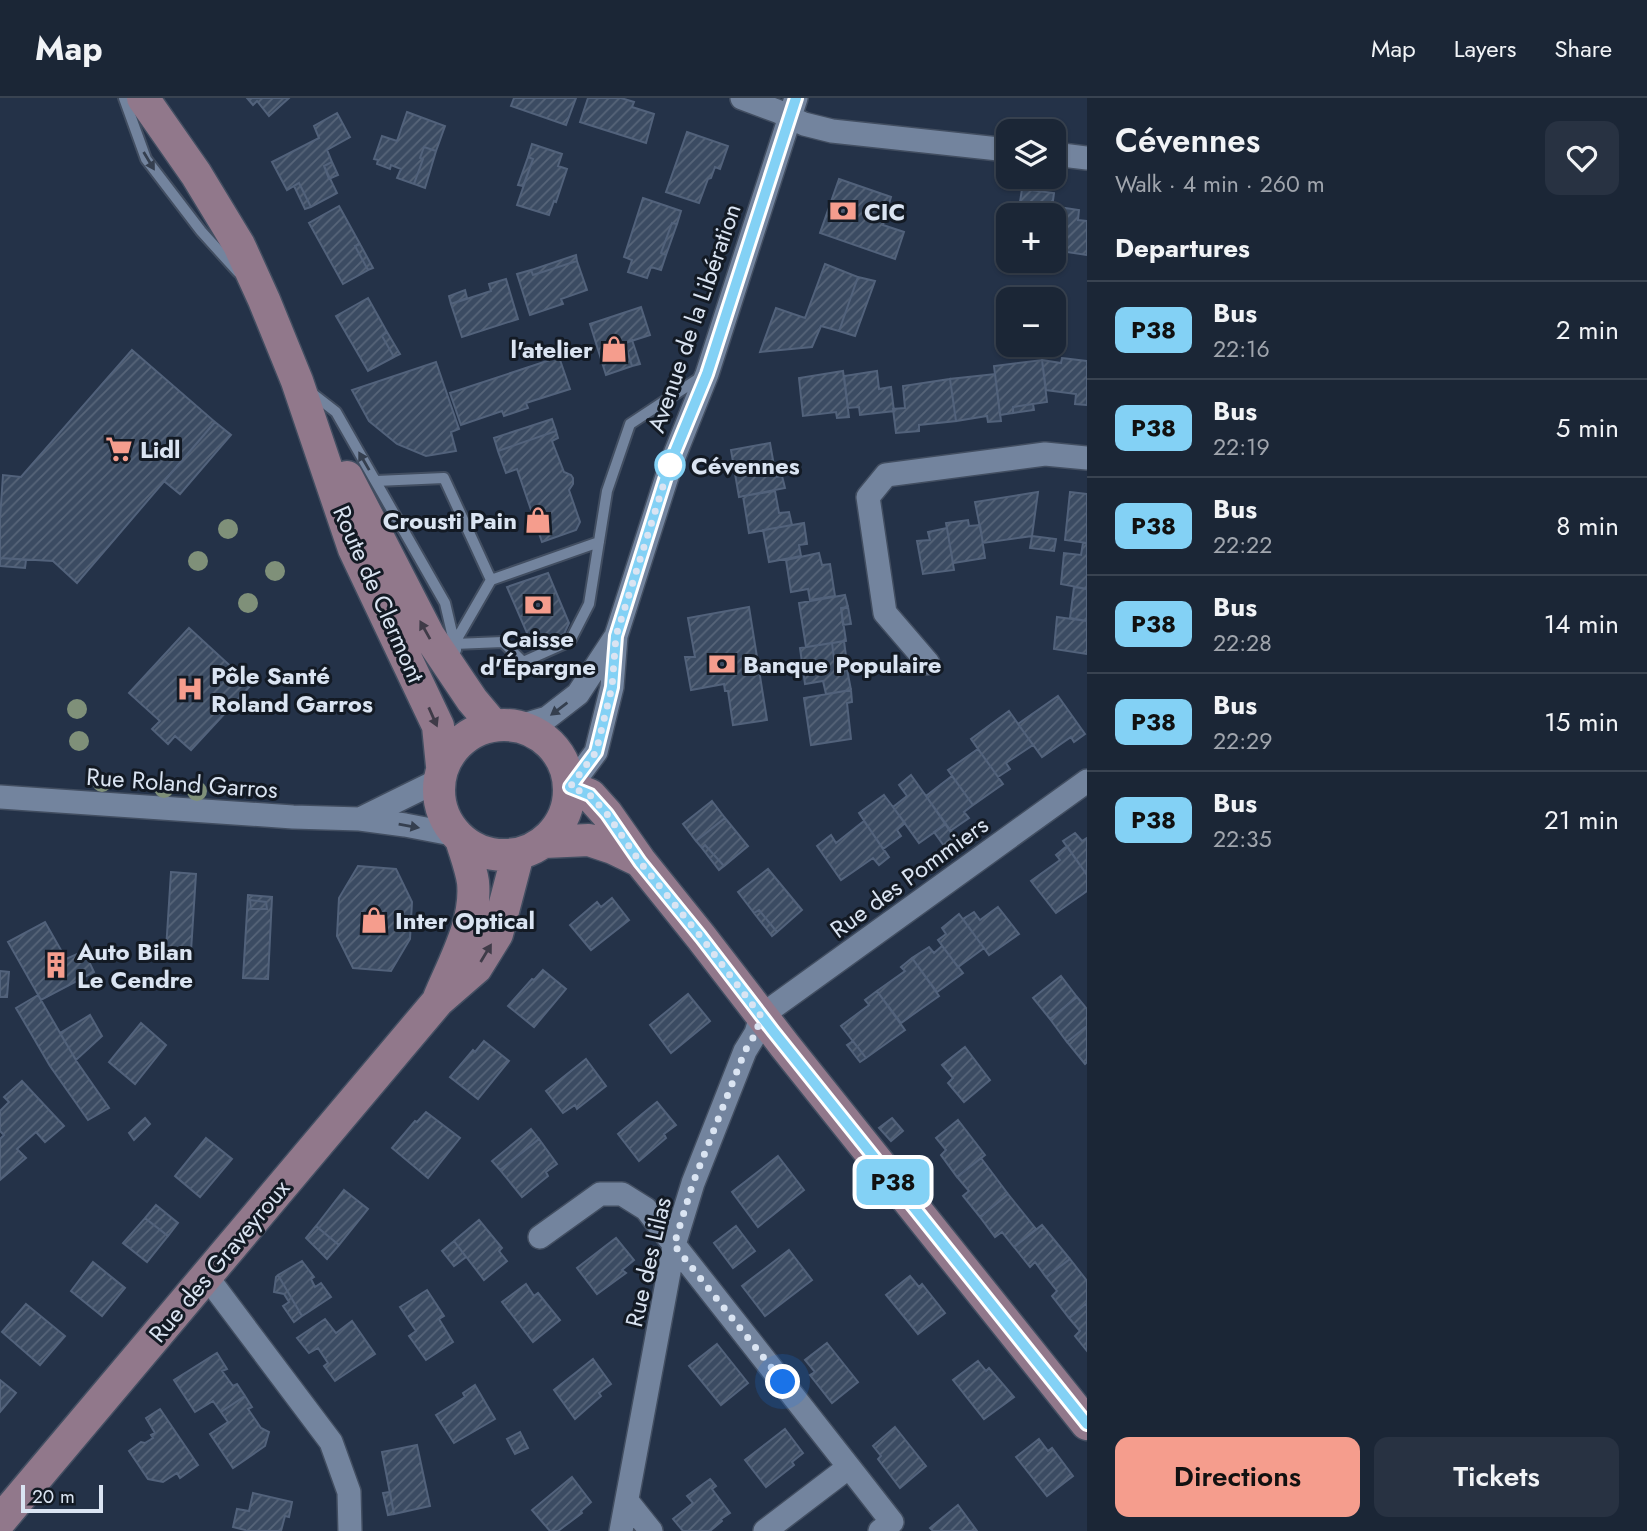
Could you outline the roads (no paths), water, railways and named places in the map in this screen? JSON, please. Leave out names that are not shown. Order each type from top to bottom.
[{"type":"main road","name":"Route de Clermont","points":[[132,98],[152,110],[196,174],[239,246],[264,300],[297,381],[354,549],[438,726],[441,773]]},
{"type":"main road","name":"Route de Clermont","points":[[297,381],[429,636],[472,700],[506,726]]},
{"type":"main road","points":[[531,848],[558,827],[563,817],[570,787],[565,766],[555,748],[539,734],[506,726],[472,733],[454,747],[441,773],[439,800],[445,819],[459,837],[478,850],[498,855],[589,840],[613,848],[640,862]]},
{"type":"main road","points":[[570,787],[590,795],[607,814],[640,862],[761,1016],[1087,1424]]},
{"type":"main road","name":"Rue des Graveyroux","points":[[438,1001],[467,928],[472,903],[472,881],[459,837]]},
{"type":"main road","name":"Rue des Graveyroux","points":[[0,1521],[438,1001],[476,968],[497,934],[531,848]]},
{"type":"street","points":[[742,98],[778,111],[793,108],[804,124],[832,131],[996,149]]},
{"type":"street","name":"Avenue de la Libération","points":[[570,787],[596,752],[612,687],[616,636],[670,464],[707,374],[793,108]]},
{"type":"street","points":[[1066,155],[1087,158]]},
{"type":"street","points":[[928,663],[885,613],[868,498],[886,475],[1045,454],[1087,458]]},
{"type":"street","name":"Avenue de la Libération","points":[[506,726],[547,718],[578,694],[616,636]]},
{"type":"street","name":"Rue Roland Garros","points":[[360,819],[441,773]]},
{"type":"street","name":"Rue des Pommiers","points":[[761,1016],[1087,780]]},
{"type":"street","name":"Rue Roland Garros","points":[[0,796],[293,817],[360,819],[405,825],[459,837]]},
{"type":"street","name":"Rue des Lilas","points":[[621,1531],[674,1245],[693,1183],[761,1016]]},
{"type":"street","points":[[540,1237],[600,1194],[622,1194],[646,1209],[892,1522],[880,1531]]},
{"type":"street","points":[[207,1277],[331,1442],[349,1492],[350,1531]]},
{"type":"street","points":[[765,1531],[849,1467]]},
{"type":"street","points":[[627,1501],[651,1531]]},
{"type":"lane","points":[[124,98],[146,159],[201,231],[264,300]]},
{"type":"lane","points":[[458,655],[503,642],[523,662],[570,641],[589,604],[607,491],[631,424],[707,374]]},
{"type":"lane","points":[[297,381],[336,412],[445,603],[472,700]]},
{"type":"lane","points":[[376,481],[444,478],[491,580]]},
{"type":"lane","points":[[458,655],[491,580],[599,542]]},
{"type":"place","name":"CIC","points":[[843,211]]},
{"type":"place","name":"l'atelier","points":[[614,349]]},
{"type":"place","name":"Lidl","points":[[119,449]]},
{"type":"place","name":"Cévennes","points":[[670,465]]},
{"type":"place","name":"Crousti Pain","points":[[538,520]]},
{"type":"place","name":"Caisse d'Épargne","points":[[538,605]]},
{"type":"place","name":"Banque Populaire","points":[[722,664]]},
{"type":"place","name":"Pôle Santé Roland Garros","points":[[190,689]]},
{"type":"place","name":"Inter Optical","points":[[374,920]]},
{"type":"place","name":"Auto Bilan Le Cendre","points":[[56,965]]}]
